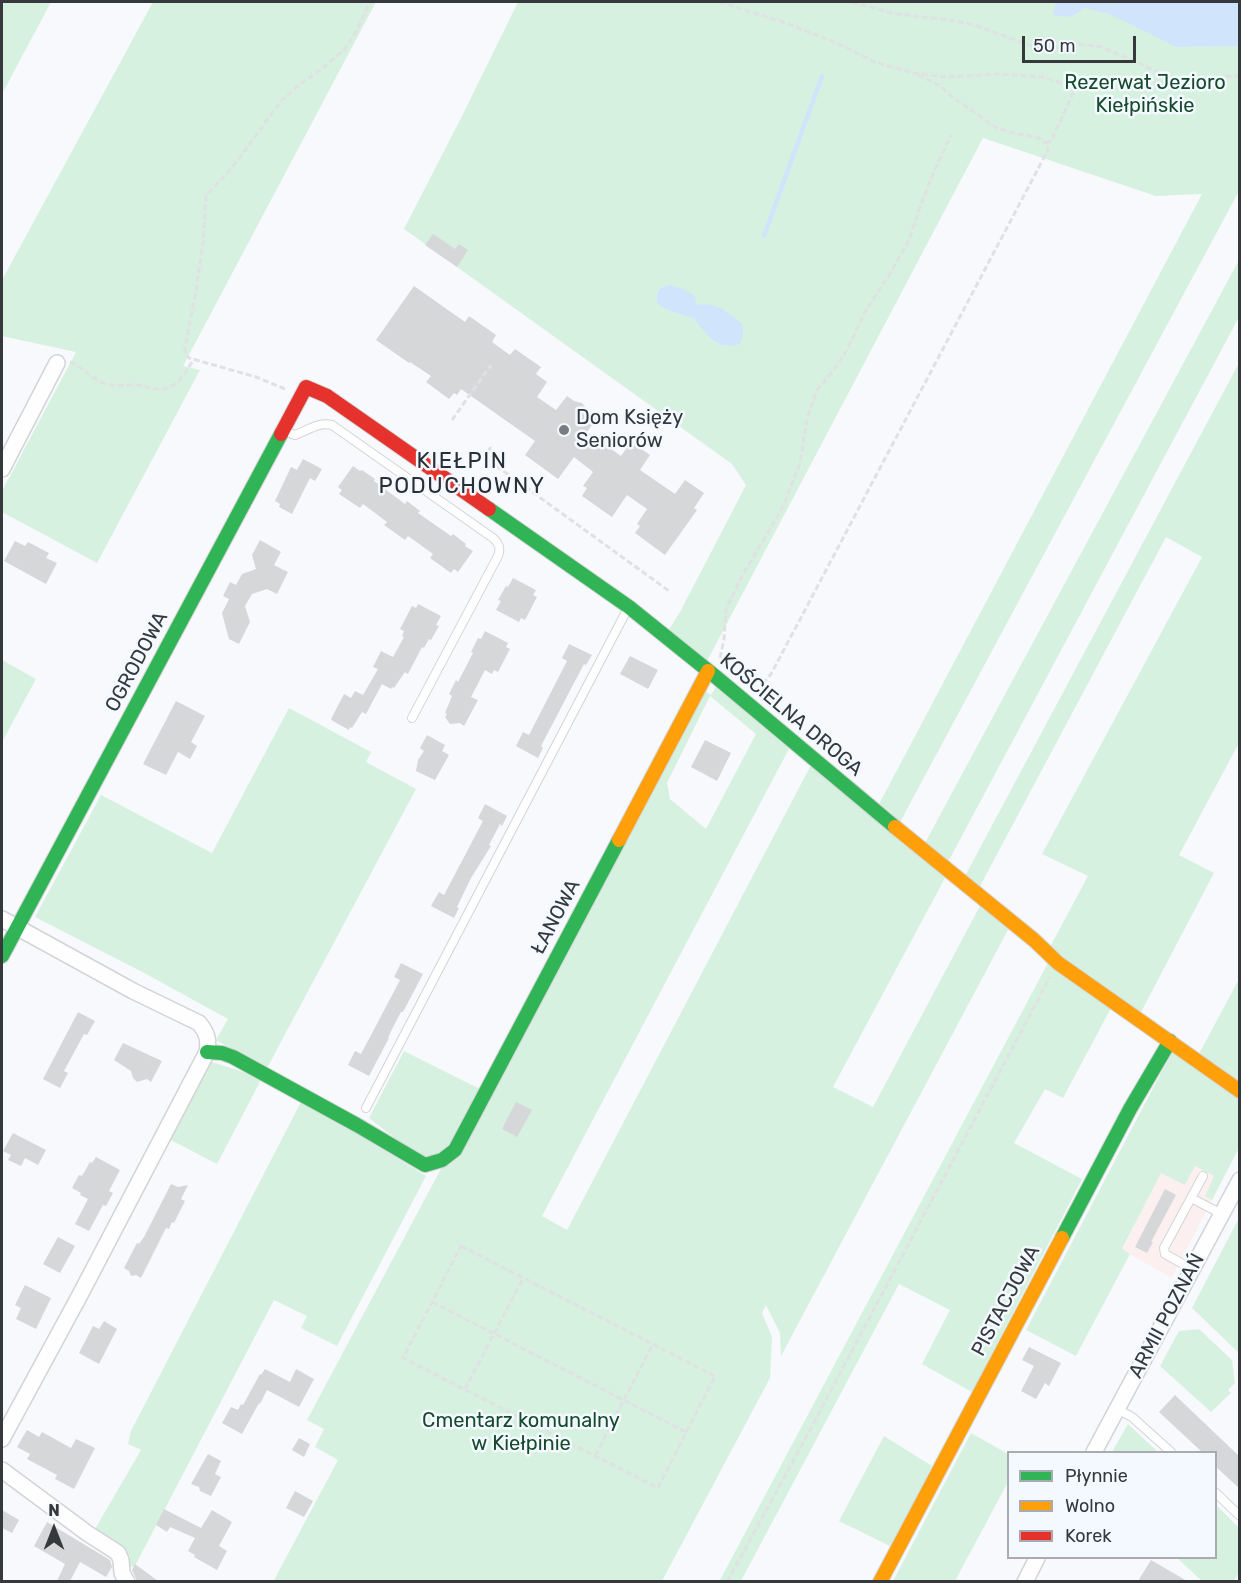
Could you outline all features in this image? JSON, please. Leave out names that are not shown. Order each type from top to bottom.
[{"type":"street","points":[[2,469],[57,363]]},
{"type":"street","name":"KOŚCIELNA DROGA","points":[[303,392],[327,396],[629,607],[1034,940],[1058,963],[1239,1091]]},
{"type":"street","name":"OGRODOWA","points":[[2,956],[303,392]]},
{"type":"street","name":"ŁANOWA","points":[[207,1052],[222,1053],[232,1057],[425,1165],[438,1163],[449,1156],[455,1149],[712,674]]},
{"type":"street","points":[[2,919],[133,991],[199,1023],[206,1032],[208,1041],[207,1052],[2,1439]]},
{"type":"street","name":"PISTACJOWA","points":[[880,1581],[1124,1120],[1170,1041]]},
{"type":"street","name":"ARMII POZNAŃ","points":[[1095,1451],[1239,1180]]},
{"type":"street","points":[[2,1470],[118,1553],[122,1573],[127,1581]]},
{"type":"street","points":[[1025,1581],[1036,1559]]},
{"type":"lane","points":[[283,431],[295,435],[317,425],[332,425],[493,538],[498,544],[498,556],[412,718]]},
{"type":"lane","points":[[366,1107],[629,607]]},
{"type":"lane","points":[[1192,1269],[1165,1254],[1164,1248],[1203,1176]]},
{"type":"lane","points":[[1191,1198],[1222,1214]]},
{"type":"lane","points":[[1117,1409],[1132,1417],[1170,1451]]},
{"type":"lane","points":[[1217,1496],[1239,1515]]},
{"type":"path","points":[[303,392],[186,356],[184,351],[203,243],[206,196],[235,164],[281,101],[344,50],[356,32],[370,2]]},
{"type":"path","points":[[719,2],[783,22],[837,43],[875,62],[913,73],[939,85],[995,127],[1039,138],[1046,143],[1048,150],[776,665],[751,706]]},
{"type":"path","points":[[852,2],[896,14],[975,25],[1042,50],[1078,44],[1102,47],[1175,79]]},
{"type":"path","points":[[913,73],[947,77],[1000,74],[1043,77],[1076,87],[1132,87],[1175,79],[1239,76]]},
{"type":"path","points":[[1046,143],[1051,141],[1076,87]]},
{"type":"path","points":[[712,674],[724,639],[726,609],[742,576],[783,507],[800,463],[807,419],[817,390],[847,350],[866,310],[909,240],[935,169],[951,135]]},
{"type":"path","points":[[57,363],[74,364],[90,376],[112,386],[134,385],[165,389],[176,384],[183,377],[194,359]]},
{"type":"path","points":[[452,420],[492,365]]},
{"type":"path","points":[[490,447],[484,457],[669,591]]},
{"type":"path","points":[[727,1581],[809,1432],[1058,963]]},
{"type":"path","points":[[461,1246],[715,1376],[658,1488],[404,1358],[432,1302],[461,1246]]},
{"type":"path","points":[[465,1389],[523,1278]]},
{"type":"path","points":[[432,1302],[686,1432]]},
{"type":"path","points":[[595,1456],[653,1344]]},
{"type":"shaded area","points":[[1195,1166],[1215,1176],[1205,1195],[1212,1200],[1172,1278],[1122,1250],[1161,1173],[1170,1177]]},
{"type":"green space","points":[[2,2],[51,2],[2,94]]},
{"type":"green space","points":[[153,2],[376,2],[183,366],[200,370],[97,563],[2,512],[2,491],[76,352],[2,336],[2,280]]},
{"type":"green space","name":"Rezerwat Jezioro Kiełpińskie","points":[[518,2],[1239,2],[1239,191],[899,824],[878,806],[1202,194],[1156,196],[983,138],[706,663],[668,631],[746,485],[732,464],[404,229]]},
{"type":"green space","points":[[1239,260],[1239,317],[948,862],[925,843]]},
{"type":"green space","points":[[1239,363],[1239,743],[1179,855],[1214,873],[1140,1014],[1050,947],[1088,876],[1042,854],[1202,557],[1166,537],[979,888],[965,876]]},
{"type":"green space","points":[[2,660],[36,679],[2,742]]},
{"type":"green space","name":"Cmentarz komunalny w Kiełpinie","points":[[717,685],[790,747],[542,1216],[567,1230],[811,765],[946,876],[833,1087],[873,1107],[981,904],[1009,928],[781,1356],[780,1333],[766,1305],[762,1313],[772,1337],[770,1378],[662,1581],[273,1582],[338,1460],[315,1447],[324,1429],[307,1420],[443,1165],[705,691],[711,695]],"holes":[[[710,696],[756,734],[706,829],[670,799],[667,783]]]},
{"type":"green space","points":[[289,708],[371,752],[366,762],[416,789],[267,1068],[216,1040],[228,1019],[35,917],[101,795],[212,853]]},
{"type":"green space","points":[[1048,963],[1111,1008],[1063,1098],[1045,1089],[1014,1143],[1082,1179],[972,1392],[922,1364],[950,1310],[899,1284],[741,1581],[719,1582]]},
{"type":"green space","points":[[1239,979],[1239,1082],[1199,1054]]},
{"type":"green space","points":[[404,1051],[480,1089],[446,1153],[430,1160],[399,1141],[369,1118]]},
{"type":"green space","points":[[1172,1052],[1239,1098],[1239,1148],[1212,1200],[1205,1196],[1214,1176],[1195,1166],[1185,1185],[1161,1173],[1122,1249],[1130,1254],[1076,1356],[1026,1330]]},
{"type":"green space","points":[[209,1061],[262,1078],[217,1164],[165,1137]]},
{"type":"green space","points":[[302,1100],[426,1176],[337,1346],[301,1328],[307,1316],[274,1300],[136,1564],[134,1567],[129,1566],[130,1556],[95,1529],[141,1450],[128,1444],[131,1431]]},
{"type":"green space","points":[[1239,1218],[1239,1353],[1192,1308]]},
{"type":"green space","points":[[1199,1329],[1232,1360],[1235,1383],[1228,1390],[1231,1393],[1211,1412],[1160,1366],[1179,1331]]},
{"type":"green space","points":[[1128,1424],[1157,1451],[1113,1451]]},
{"type":"green space","points":[[971,1433],[1007,1453],[1007,1484],[955,1581],[893,1581]]},
{"type":"green space","points":[[884,1436],[932,1466],[892,1547],[839,1521]]},
{"type":"green space","points":[[1217,1506],[1239,1528],[1239,1572],[1234,1581],[1202,1581],[1178,1559],[1217,1559]]},
{"type":"water","points":[[1056,2],[1239,2],[1239,46],[1176,47],[1109,14],[1085,8],[1071,17],[1053,15]]},
{"type":"water","points":[[671,285],[695,296],[696,303],[717,307],[739,321],[743,325],[743,337],[740,344],[721,345],[711,339],[693,318],[667,310],[657,303],[659,290]]},
{"type":"building","points":[[433,234],[455,249],[459,244],[468,250],[457,267],[425,245]]},
{"type":"building","points":[[414,286],[465,322],[469,316],[496,335],[492,342],[510,355],[515,349],[541,367],[536,374],[547,382],[537,397],[556,410],[567,396],[582,403],[597,418],[587,432],[621,456],[631,442],[650,455],[640,470],[675,494],[685,480],[704,493],[694,508],[697,510],[665,555],[635,533],[640,526],[637,524],[647,509],[627,495],[612,517],[582,496],[587,488],[583,486],[593,472],[574,457],[558,479],[525,455],[535,441],[461,389],[457,395],[454,393],[449,399],[426,382],[431,376],[376,340]]},
{"type":"building","points":[[303,459],[322,469],[315,481],[310,478],[292,514],[279,507],[280,504],[275,501],[291,467],[297,470]]},
{"type":"building","points":[[353,466],[375,479],[374,481],[405,504],[407,501],[420,511],[418,513],[451,536],[453,534],[473,551],[458,572],[454,569],[451,573],[430,558],[433,554],[408,536],[405,540],[384,525],[387,522],[363,504],[360,508],[339,494],[342,490],[338,487]]},
{"type":"building","points":[[260,540],[281,552],[274,565],[288,572],[277,594],[267,589],[252,594],[245,606],[250,622],[239,644],[229,639],[222,613],[229,599],[223,596],[230,582],[236,585],[242,574],[256,569],[252,555]]},
{"type":"building","points":[[15,541],[25,546],[28,542],[49,553],[46,558],[57,563],[46,584],[4,561]]},
{"type":"building","points":[[513,578],[536,590],[533,595],[537,597],[525,620],[521,618],[519,622],[496,610],[501,601],[498,600]]},
{"type":"building","points":[[418,604],[441,616],[436,625],[439,626],[431,640],[429,639],[424,648],[422,647],[408,674],[405,672],[394,688],[391,689],[382,684],[366,714],[362,712],[349,730],[333,721],[331,719],[344,694],[351,698],[355,691],[363,695],[378,669],[373,667],[381,651],[393,657],[404,637],[402,636],[404,631],[400,629],[412,606],[416,608]]},
{"type":"building","points":[[485,631],[508,643],[506,647],[510,649],[498,672],[494,670],[492,674],[485,670],[471,697],[478,700],[464,726],[460,723],[450,724],[445,717],[452,696],[449,694],[456,680],[458,682],[478,638],[481,639]]},
{"type":"building","points":[[569,644],[592,655],[586,665],[584,664],[541,746],[543,748],[538,758],[516,746],[523,732],[529,735],[567,661],[562,658]]},
{"type":"building","points":[[630,656],[658,670],[648,689],[620,674]]},
{"type":"building","points":[[176,701],[205,716],[191,742],[197,746],[190,759],[178,752],[166,775],[143,764]]},
{"type":"building","points":[[427,735],[445,745],[442,751],[449,755],[435,780],[416,771],[418,760],[424,751],[420,748]]},
{"type":"building","points":[[705,740],[731,753],[717,781],[691,767]]},
{"type":"building","points":[[485,804],[507,816],[502,826],[500,824],[489,845],[491,846],[471,878],[454,918],[431,906],[439,892],[444,895],[483,821],[478,818]]},
{"type":"building","points":[[401,963],[423,974],[369,1076],[348,1065],[355,1051],[361,1054],[400,980],[394,977]]},
{"type":"building","points":[[78,1012],[95,1021],[87,1035],[84,1034],[64,1071],[68,1073],[60,1088],[43,1079]]},
{"type":"building","points":[[123,1043],[162,1061],[151,1082],[147,1079],[137,1082],[131,1071],[114,1060]]},
{"type":"building","points":[[516,1102],[532,1110],[517,1137],[502,1129]]},
{"type":"building","points":[[13,1133],[46,1150],[38,1165],[25,1158],[21,1166],[8,1160],[11,1155],[3,1151]]},
{"type":"building","points":[[96,1157],[120,1170],[109,1191],[113,1193],[106,1206],[103,1205],[89,1231],[75,1224],[88,1199],[72,1188],[79,1175],[82,1176],[90,1162],[92,1163]]},
{"type":"building","points":[[171,1184],[178,1187],[188,1185],[181,1199],[185,1201],[174,1223],[172,1222],[169,1229],[166,1228],[141,1278],[136,1275],[131,1276],[124,1268],[137,1243],[139,1244],[144,1237]]},
{"type":"building","points":[[1165,1189],[1176,1195],[1147,1253],[1135,1247]]},
{"type":"building","points":[[58,1237],[75,1246],[60,1273],[43,1264]]},
{"type":"building","points":[[25,1285],[51,1298],[36,1329],[16,1319],[21,1308],[15,1305]]},
{"type":"building","points":[[104,1321],[117,1329],[99,1364],[79,1353],[93,1326],[99,1329]]},
{"type":"building","points":[[1029,1347],[1061,1363],[1049,1386],[1045,1383],[1036,1399],[1021,1391],[1034,1366],[1022,1360]]},
{"type":"building","points":[[265,1369],[290,1382],[296,1369],[314,1379],[299,1407],[267,1390],[242,1434],[222,1423],[231,1407],[238,1410],[241,1404],[243,1405]]},
{"type":"building","points":[[1175,1395],[1239,1456],[1239,1488],[1217,1468],[1217,1451],[1201,1451],[1159,1412]]},
{"type":"building","points":[[27,1430],[39,1437],[42,1432],[71,1448],[76,1439],[95,1448],[74,1489],[55,1479],[57,1475],[27,1459],[30,1454],[17,1447]]},
{"type":"building","points":[[299,1438],[310,1444],[304,1457],[292,1450]]},
{"type":"building","points":[[208,1454],[221,1461],[215,1474],[221,1477],[211,1496],[191,1484]]},
{"type":"building","points":[[295,1491],[313,1501],[304,1517],[286,1508]]},
{"type":"building","points":[[164,1509],[201,1528],[212,1510],[232,1522],[219,1546],[227,1551],[217,1570],[188,1551],[195,1538],[170,1527],[167,1532],[156,1525]]},
{"type":"building","points":[[2,1510],[19,1520],[12,1533],[2,1528]]},
{"type":"building","points":[[47,1522],[110,1560],[112,1567],[106,1577],[80,1562],[70,1581],[57,1581],[65,1564],[34,1546]]},
{"type":"building","points":[[1151,1560],[1187,1581],[1138,1581]]},
{"type":"building","points":[[135,1564],[158,1581],[137,1581],[132,1570]]},
{"type":"waterway","points":[[764,236],[822,76]]},
{"type":"traffic: fast","points":[[2,956],[281,434]]},
{"type":"traffic: fast","points":[[489,509],[629,607],[895,827]]},
{"type":"traffic: fast","points":[[207,1052],[222,1053],[233,1057],[425,1165],[442,1160],[455,1150],[619,840]]},
{"type":"traffic: fast","points":[[1062,1238],[1130,1109],[1170,1041]]},
{"type":"traffic: slow","points":[[619,840],[708,671]]},
{"type":"traffic: slow","points":[[895,827],[1034,940],[1058,963],[1240,1091]]},
{"type":"traffic: slow","points":[[880,1582],[1062,1238]]},
{"type":"traffic: jam","points":[[281,434],[306,387],[327,396],[489,509]]},
{"type":"place","name":"Dom Księży Seniorów","points":[[564,430]]},
{"type":"district","name":"KIEŁPIN PODUCHOWNY","points":[[462,474]]}]
